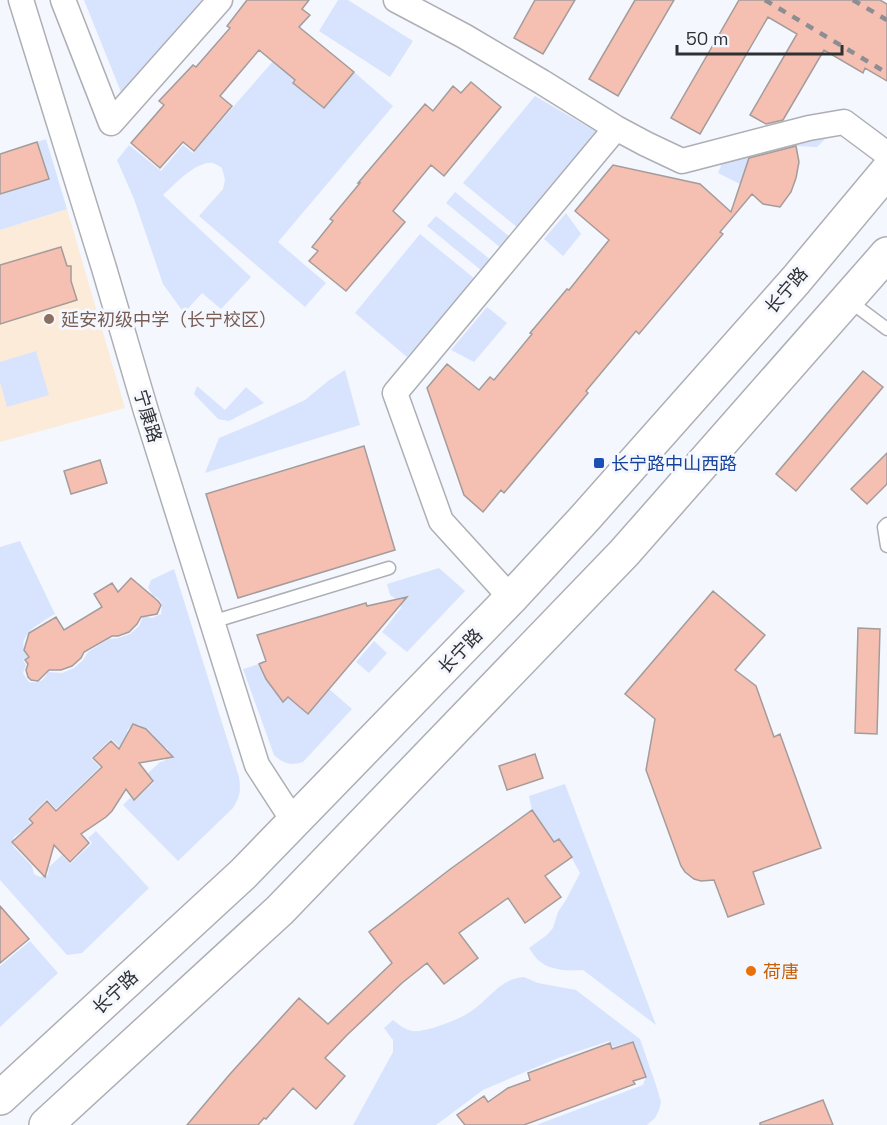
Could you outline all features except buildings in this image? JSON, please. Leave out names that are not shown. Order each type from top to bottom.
[{"type":"main road","name":"长宁路","points":[[0,1098],[243,874],[511,598],[796,280],[887,171]]},
{"type":"main road","points":[[46,1125],[280,910],[624,554],[887,254]]},
{"type":"street","name":"宁康路","points":[[21,0],[256,765],[294,822]]},
{"type":"street","points":[[63,0],[111,123],[220,0]]},
{"type":"street","points":[[396,0],[474,42],[616,128],[682,161],[809,128],[844,122],[887,154]]},
{"type":"street","points":[[511,598],[441,521],[395,393],[616,128]]},
{"type":"lane","points":[[848,300],[887,329]]},
{"type":"lane","points":[[887,524],[884,527],[887,546]]},
{"type":"lane","points":[[212,622],[389,568]]},
{"type":"shaded area","points":[[84,0],[202,0],[121,92]]},
{"type":"shaded area","points":[[338,0],[348,0],[413,41],[390,77],[319,31]]},
{"type":"shaded area","points":[[301,29],[323,47],[293,83],[323,108],[354,72],[393,106],[278,242],[326,283],[305,307],[199,216],[223,189],[225,180],[222,168],[213,163],[207,163],[186,174],[163,195],[251,277],[221,309],[202,293],[184,313],[163,284],[134,199],[117,160],[129,145],[161,171],[183,145],[193,153]]},
{"type":"shaded area","points":[[535,96],[597,132],[518,228],[463,183]]},
{"type":"shaded area","points":[[828,136],[817,147],[796,146],[750,155],[740,184],[718,173],[725,156]]},
{"type":"shaded area","points":[[46,139],[67,209],[0,230],[0,194],[48,179],[37,142]]},
{"type":"shaded area","points":[[455,192],[510,237],[501,248],[446,203]]},
{"type":"shaded area","name":"延安初级中学（长宁校区）","points":[[67,209],[125,408],[0,442],[0,230]]},
{"type":"shaded area","points":[[566,213],[581,234],[563,256],[544,239]]},
{"type":"shaded area","points":[[436,216],[491,260],[482,271],[427,226]]},
{"type":"shaded area","points":[[420,234],[475,279],[407,357],[355,313]]},
{"type":"shaded area","points":[[487,307],[507,323],[474,362],[451,350]]},
{"type":"shaded area","points":[[36,351],[49,395],[7,407],[0,382],[0,362]]},
{"type":"shaded area","points":[[345,370],[360,425],[205,473],[219,438],[305,400]]},
{"type":"shaded area","points":[[197,386],[225,410],[246,387],[264,403],[229,421],[218,419],[194,394]]},
{"type":"shaded area","points":[[20,541],[55,614],[36,626],[26,637],[24,649],[28,657],[23,660],[26,665],[23,673],[29,682],[40,681],[48,672],[62,673],[74,668],[88,652],[109,639],[130,634],[139,626],[143,616],[152,618],[161,614],[162,604],[148,588],[151,580],[174,569],[240,782],[239,797],[233,808],[178,861],[123,805],[130,798],[134,801],[154,782],[147,774],[169,756],[168,749],[153,739],[154,736],[147,728],[145,730],[140,725],[133,724],[127,730],[129,739],[121,748],[111,739],[91,758],[100,767],[56,809],[47,799],[27,819],[35,828],[28,835],[21,832],[14,837],[13,846],[32,866],[34,874],[40,877],[48,875],[49,867],[62,855],[70,864],[92,843],[88,838],[96,831],[149,888],[82,953],[67,955],[0,880],[0,547]]},
{"type":"shaded area","points":[[439,568],[465,591],[407,652],[382,632],[401,608],[399,601],[390,595],[387,584]]},
{"type":"shaded area","points":[[374,641],[387,653],[369,673],[356,662]]},
{"type":"shaded area","points":[[259,664],[266,679],[283,701],[288,697],[307,714],[329,689],[352,709],[303,762],[288,763],[274,755],[243,669]]},
{"type":"shaded area","points":[[565,784],[656,1025],[583,970],[565,970],[543,964],[529,948],[553,928],[558,912],[580,873],[559,839],[555,842],[532,810],[529,796]]},
{"type":"shaded area","points":[[30,941],[58,973],[0,1027],[0,966]]},
{"type":"shaded area","points":[[524,977],[538,983],[576,990],[640,1039],[661,1102],[655,1118],[647,1125],[536,1125],[643,1085],[646,1076],[633,1041],[613,1047],[609,1041],[558,1058],[483,1090],[436,1125],[353,1125],[393,1052],[393,1040],[384,1028],[393,1020],[413,1031],[436,1027],[470,1012],[508,981]]},
{"type":"railway","points":[[765,0],[887,73]]},
{"type":"railway","points":[[853,0],[887,20]]},
{"type":"place","name":"延安初级中学（长宁校区）","points":[[49,319]]},
{"type":"place","name":"长宁路中山西路","points":[[599,463]]},
{"type":"place","name":"荷唐","points":[[751,971]]}]
